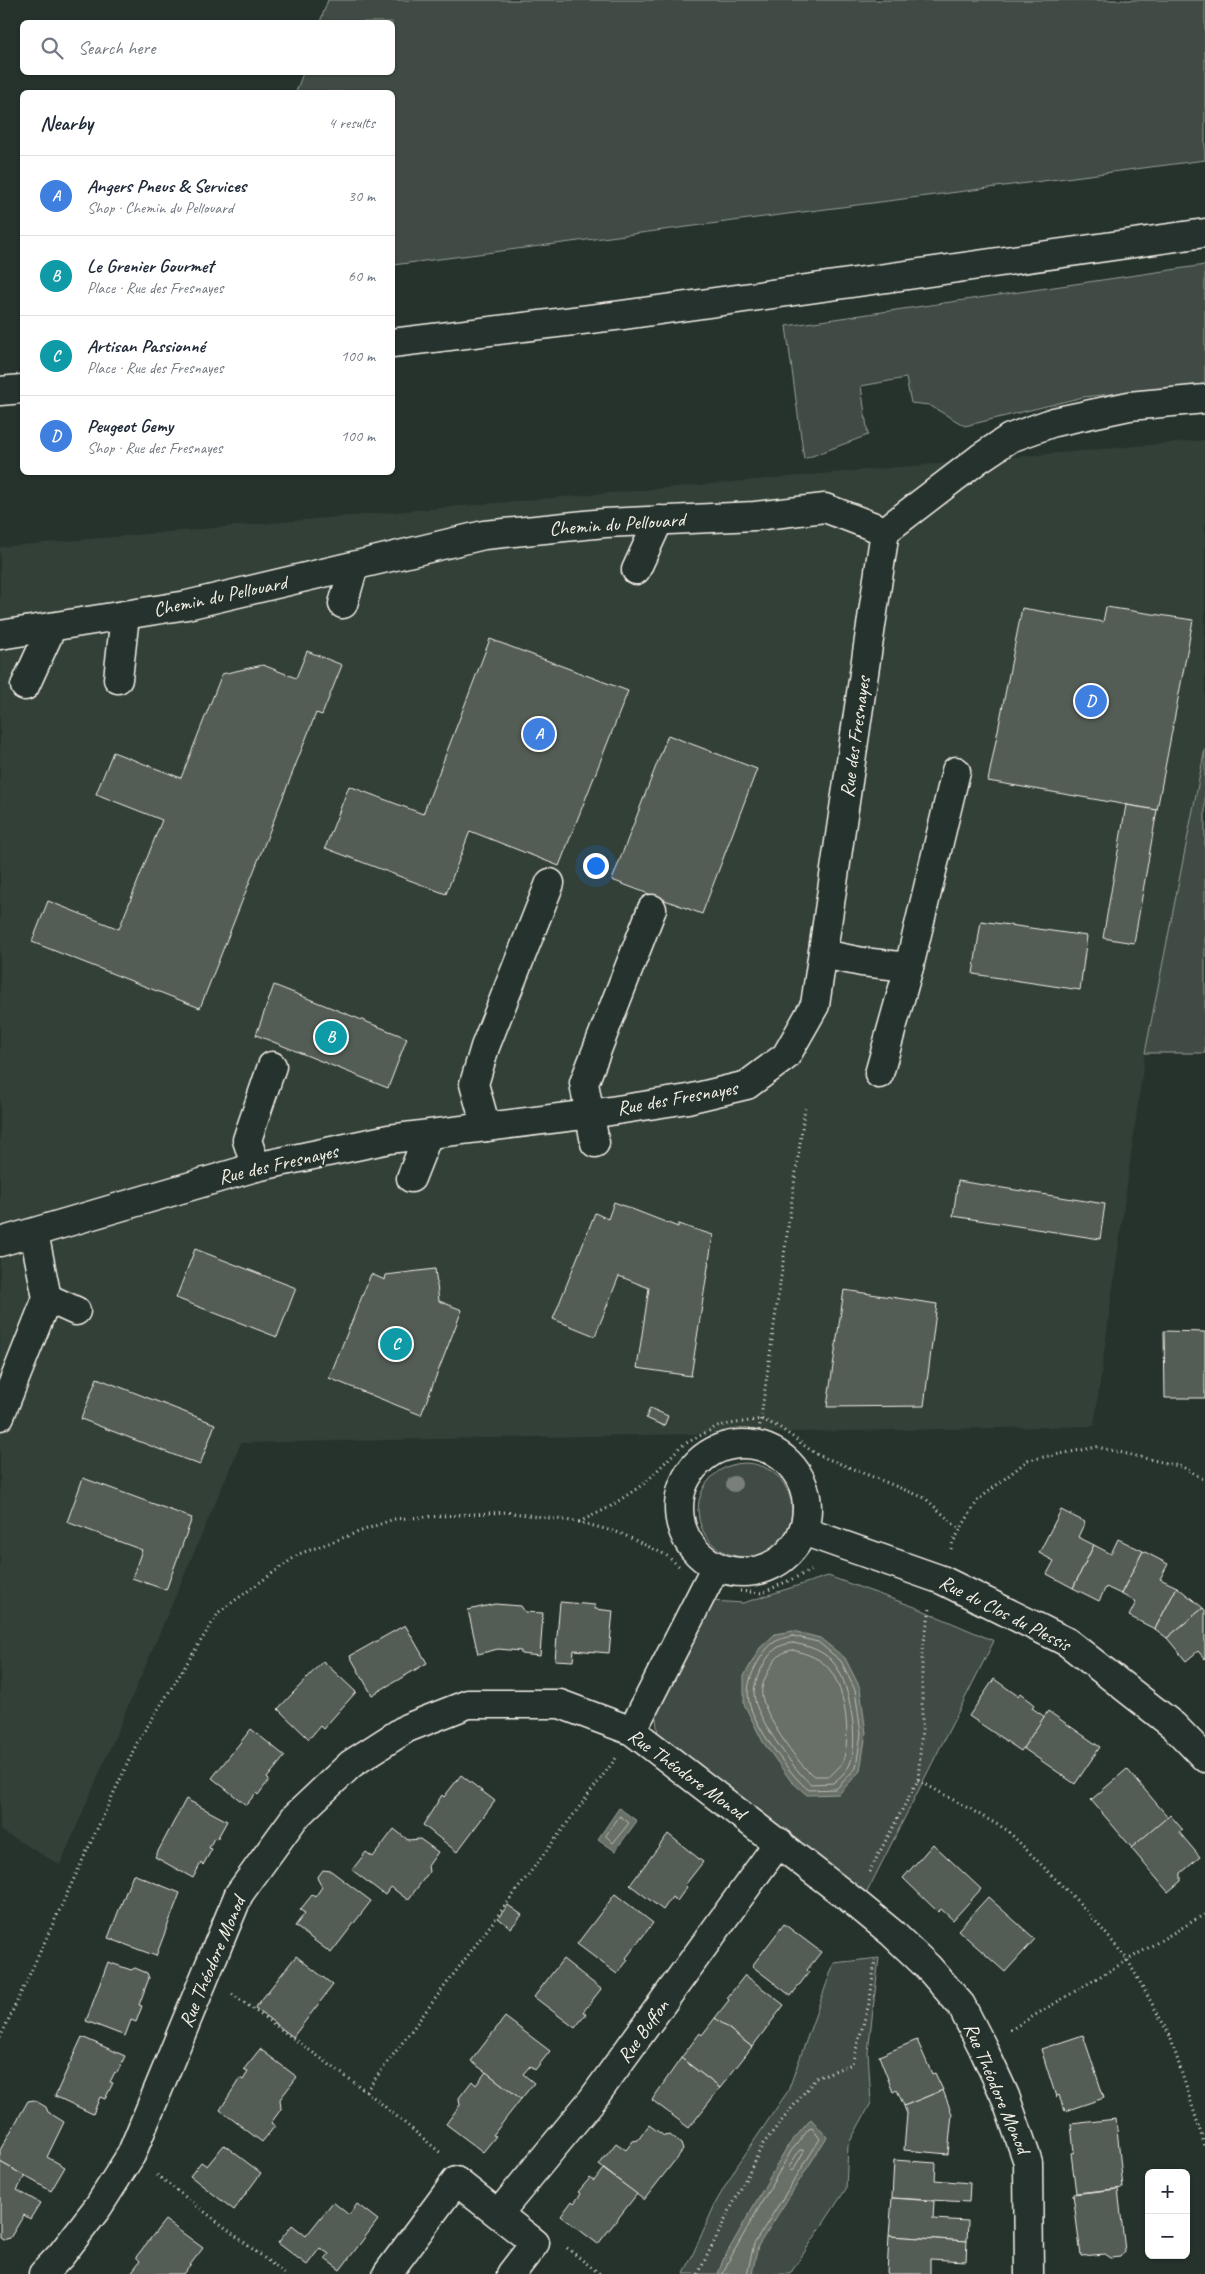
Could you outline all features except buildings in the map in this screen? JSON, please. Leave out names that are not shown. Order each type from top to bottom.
[{"type":"street","points":[[395,343],[623,315],[1205,233]]},
{"type":"street","points":[[0,391],[20,389]]},
{"type":"street","points":[[884,531],[980,458],[1010,438],[1054,422],[1129,406],[1205,399]]},
{"type":"street","name":"Chemin du Pellouard","points":[[0,635],[187,605],[484,535],[605,523],[755,516],[825,508],[884,531]]},
{"type":"street","points":[[636,570],[659,520]]},
{"type":"street","name":"Rue des Fresnayes","points":[[0,1242],[256,1166],[389,1139],[591,1114],[688,1099],[747,1085],[786,1056],[815,1004],[884,531]]},
{"type":"street","points":[[343,604],[354,566]]},
{"type":"street","points":[[118,679],[125,615]]},
{"type":"street","points":[[25,686],[52,627]]},
{"type":"street","points":[[879,1074],[909,967],[956,771]]},
{"type":"street","points":[[486,1127],[474,1084],[485,1047],[550,883]]},
{"type":"street","points":[[595,1143],[584,1083],[652,909]]},
{"type":"street","points":[[823,954],[862,962],[909,967]]},
{"type":"street","points":[[256,1166],[247,1140],[272,1066]]},
{"type":"street","points":[[410,1178],[428,1135]]},
{"type":"street","points":[[0,1416],[47,1298],[34,1233]]},
{"type":"street","points":[[47,1298],[76,1311]]},
{"type":"street","points":[[759,1432],[777,1454],[794,1468],[804,1488],[807,1510],[803,1531],[792,1549],[777,1562],[757,1570],[710,1577],[699,1554],[686,1538],[680,1518],[679,1498],[686,1478],[699,1461],[716,1450],[736,1444],[759,1432]]},
{"type":"street","name":"Rue du Clos du Plessis","points":[[803,1531],[942,1580],[1067,1642],[1174,1726],[1205,1758]]},
{"type":"street","points":[[632,1731],[710,1577]]},
{"type":"street","name":"Rue Théodore Monod","points":[[43,2274],[61,2255],[98,2206],[131,2155],[240,1894],[295,1817],[351,1764],[407,1728],[468,1704],[560,1704],[632,1731],[779,1842],[892,1933],[928,1967],[961,2006],[1005,2096],[1028,2162],[1028,2274]]},
{"type":"street","name":"Rue Buffon","points":[[499,2213],[592,2100],[779,1842]]},
{"type":"street","points":[[387,2274],[456,2181],[535,2243],[511,2274]]},
{"type":"path","points":[[759,1432],[805,1108]]},
{"type":"path","points":[[579,1522],[608,1508],[645,1483],[681,1446],[718,1426],[759,1432],[780,1427],[816,1454],[925,1498],[960,1530]]},
{"type":"path","points":[[0,2038],[137,1744],[219,1612],[299,1554],[394,1518],[506,1512],[579,1522],[620,1533],[710,1577],[762,1593],[816,1568]]},
{"type":"path","points":[[366,2091],[619,1754],[632,1731]]},
{"type":"path","points":[[918,1780],[1007,1830],[1088,1910],[1128,1959],[1170,2036],[1205,2146]]},
{"type":"path","points":[[1004,2034],[1205,1914]]},
{"type":"path","points":[[698,2274],[763,2144],[816,2078],[852,2064],[870,2000],[876,1957]]},
{"type":"path","points":[[205,1975],[366,2091],[453,2163],[456,2181]]},
{"type":"path","points":[[131,2155],[285,2274]]},
{"type":"path","points":[[535,2243],[558,2241],[600,2274]]},
{"type":"shaded area","points":[[328,0],[1205,0],[1205,160],[395,265],[395,90],[297,90],[302,75],[395,75],[395,20],[321,20]]},
{"type":"shaded area","points":[[1205,265],[1205,384],[1083,397],[965,426],[929,405],[911,403],[906,378],[861,386],[868,435],[804,459],[786,326]]},
{"type":"shaded area","points":[[1205,440],[1205,749],[1145,1053],[1094,1426],[241,1443],[60,1865],[0,1830],[0,547]]},
{"type":"shaded area","points":[[1205,749],[1205,1053],[1145,1053]]},
{"type":"shaded area","points":[[745,1463],[763,1466],[779,1476],[789,1492],[792,1510],[789,1528],[779,1544],[763,1554],[745,1557],[727,1554],[711,1544],[701,1528],[698,1510],[701,1492],[711,1476],[727,1466]]},
{"type":"shaded area","points":[[828,1576],[915,1607],[994,1641],[866,1894],[825,1866],[658,1735],[655,1710],[712,1601],[743,1603]]},
{"type":"shaded area","points":[[879,1958],[868,2052],[871,2103],[848,2145],[846,2189],[790,2274],[684,2274],[716,2202],[737,2166],[788,2091],[834,1963]]},
{"type":"water","points":[[793,1631],[820,1638],[845,1658],[860,1688],[866,1733],[860,1771],[839,1794],[807,1795],[791,1781],[763,1742],[744,1704],[744,1676],[760,1648],[775,1634]]},
{"type":"water","points":[[619,1808],[637,1821],[615,1851],[598,1839]]},
{"type":"water","points":[[811,2119],[827,2137],[758,2246],[752,2274],[718,2274],[723,2260],[787,2147]]},
{"type":"place","name":"Peugeot Gemy","points":[[1091,701]]},
{"type":"place","name":"Angers Pneus & Services","points":[[539,734]]},
{"type":"place","name":"Le Grenier Gourmet","points":[[331,1037]]},
{"type":"place","name":"Artisan Passionné","points":[[396,1344]]}]
